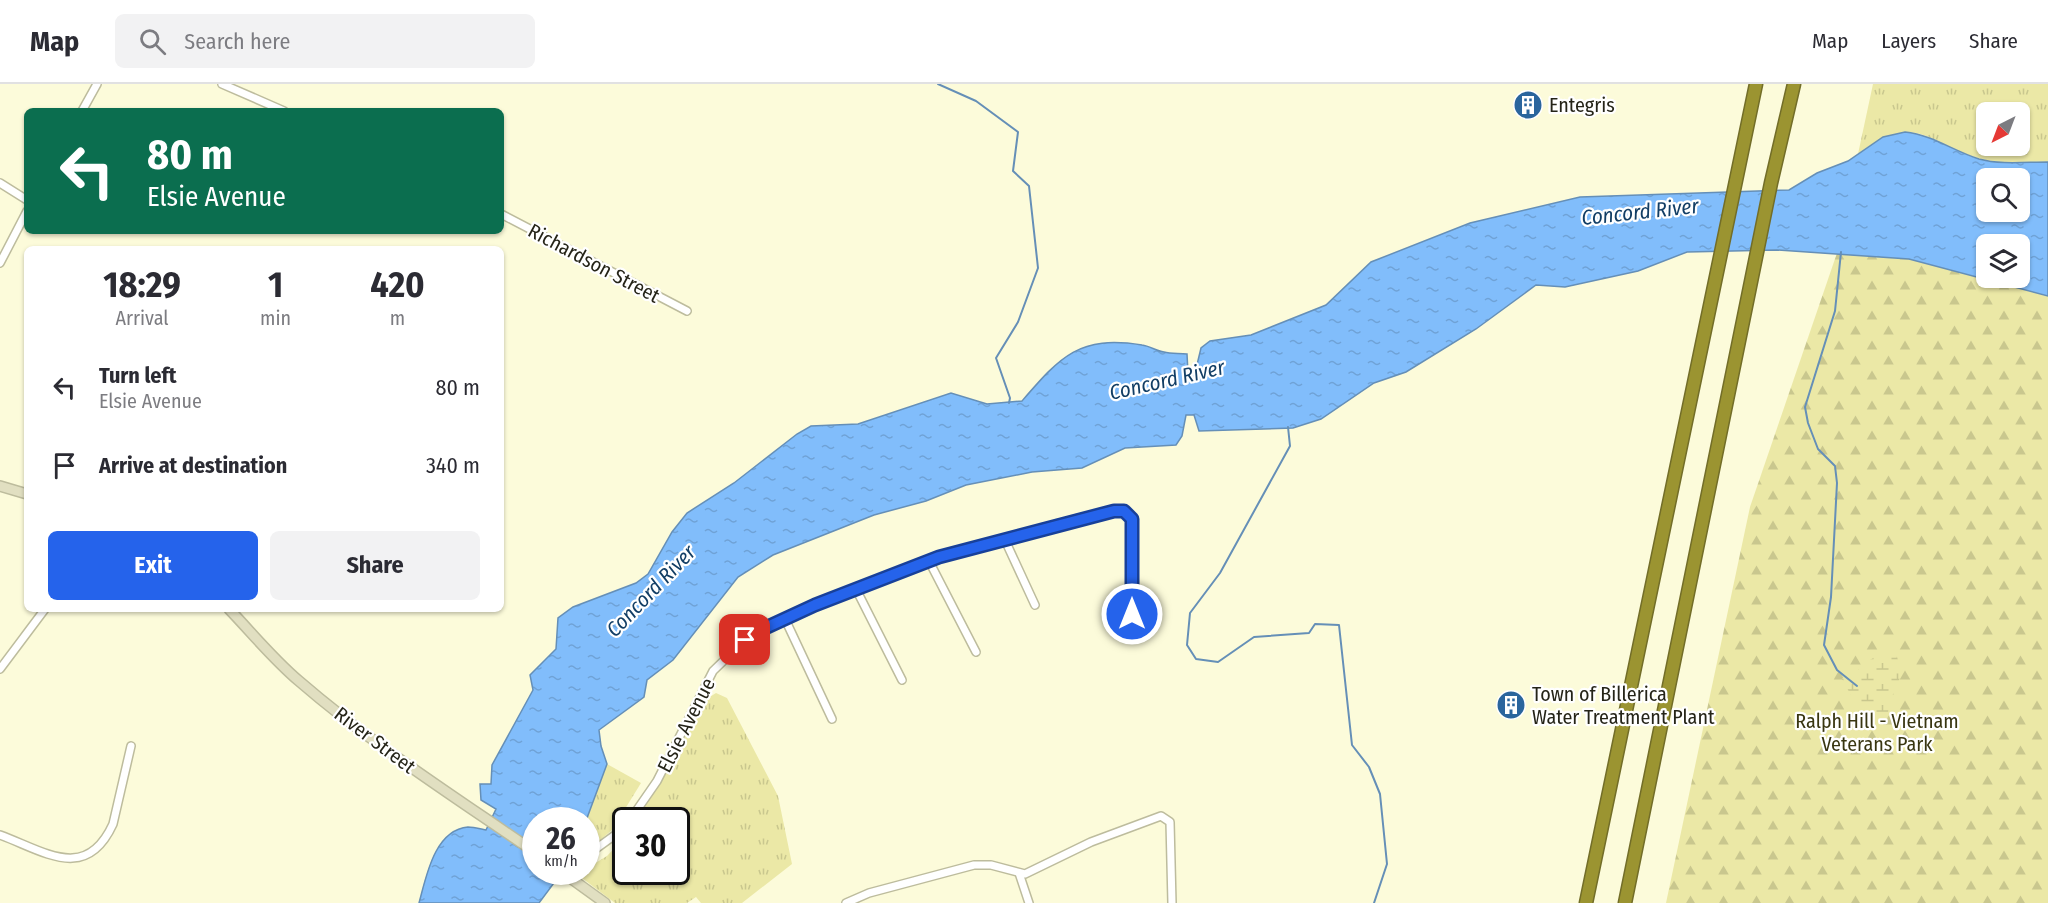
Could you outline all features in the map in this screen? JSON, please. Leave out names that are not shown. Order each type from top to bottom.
[{"type":"highway","points":[[1586,903],[1756,84]]},
{"type":"highway","points":[[1624,903],[1771,183],[1794,84]]},
{"type":"main road","points":[[0,486],[24,493]]},
{"type":"main road","name":"River Street","points":[[232,612],[273,657],[316,695],[409,767],[522,844]]},
{"type":"main road","points":[[581,885],[605,903]]},
{"type":"street","points":[[84,108],[97,84]]},
{"type":"street","points":[[222,84],[277,108]]},
{"type":"street","points":[[0,183],[24,198]]},
{"type":"street","name":"Richardson Street","points":[[504,216],[687,311]]},
{"type":"street","points":[[0,263],[24,218]]},
{"type":"street","name":"Elsie Avenue","points":[[639,807],[657,782],[713,671],[745,640],[785,619],[856,589],[929,561],[1004,538],[1105,512],[1124,511],[1132,519],[1133,525],[1132,614]]},
{"type":"street","points":[[1004,538],[1035,605]]},
{"type":"street","points":[[929,561],[976,652]]},
{"type":"street","points":[[856,589],[902,680]]},
{"type":"street","points":[[0,669],[43,612]]},
{"type":"street","points":[[785,619],[832,719]]},
{"type":"street","points":[[0,835],[55,858],[70,860],[94,851],[113,824],[131,746]]},
{"type":"street","points":[[846,903],[869,893],[974,865],[991,865],[1018,873],[1032,872],[1091,842],[1156,817],[1165,817],[1170,822],[1172,903]]},
{"type":"street","points":[[1018,873],[1029,903]]},
{"type":"green space","points":[[1873,84],[2048,84],[2048,162],[1995,162],[1959,151],[1920,134],[1908,132],[1879,141],[1858,154]]},
{"type":"green space","name":"Ralph Hill - Vietnam Veterans Park","points":[[1837,253],[1909,259],[1976,277],[1976,288],[2018,288],[2048,296],[2048,903],[1666,903],[1750,507]]},
{"type":"green space","points":[[1889,653],[1897,657],[1902,673],[1890,701],[1887,720],[1878,726],[1860,713],[1842,679],[1847,673],[1856,673],[1875,657]]},
{"type":"green space","points":[[716,693],[727,698],[778,796],[792,864],[742,903],[701,903],[696,897],[687,903],[615,903],[591,885],[600,885],[600,860],[612,851],[612,885],[690,885],[690,807],[644,807],[708,698]]},
{"type":"green space","points":[[607,764],[641,783],[626,807],[612,807],[612,830],[600,840],[600,807],[590,807]]},
{"type":"water","name":"Concord River","points":[[1905,132],[1925,136],[1987,161],[2048,162],[2048,296],[2018,288],[2030,288],[2030,234],[1976,234],[1976,277],[1909,259],[1777,250],[1687,252],[1638,271],[1565,287],[1536,285],[1476,329],[1406,372],[1374,383],[1321,419],[1293,428],[1199,431],[1194,415],[1186,415],[1182,436],[1176,445],[1125,448],[1082,468],[1032,472],[966,485],[926,501],[874,515],[773,555],[738,577],[673,660],[647,680],[644,697],[599,730],[607,764],[591,807],[522,807],[522,885],[552,885],[539,903],[419,903],[433,857],[447,837],[456,830],[468,827],[486,830],[496,809],[481,800],[480,784],[491,784],[492,765],[533,690],[530,675],[556,649],[558,618],[573,607],[636,583],[648,574],[672,532],[687,513],[734,483],[797,434],[811,426],[858,424],[951,393],[987,404],[1022,401],[1060,361],[1087,346],[1102,343],[1142,345],[1167,353],[1187,354],[1188,373],[1195,373],[1201,348],[1210,341],[1251,335],[1326,305],[1371,262],[1470,223],[1580,197],[1789,190],[1817,173],[1848,161],[1883,137]]},
{"type":"waterway","points":[[938,84],[976,101],[1018,132],[1013,171],[1029,186],[1038,268],[1018,322],[996,358],[1010,398],[1009,403]]},
{"type":"waterway","points":[[1841,252],[1835,311],[1805,407],[1808,423],[1818,449],[1835,466],[1837,483],[1831,597],[1824,645],[1837,670],[1857,686]]},
{"type":"waterway","points":[[1288,427],[1290,446],[1220,573],[1190,613],[1187,645],[1196,659],[1218,662],[1254,637],[1309,633],[1315,624],[1339,625],[1352,745],[1369,767],[1380,794],[1387,864],[1374,903]]},
{"type":"place","name":"Entegris","points":[[1528,105]]},
{"type":"place","name":"Town of Billerica Water Treatment Plant","points":[[1511,705]]},
{"type":"route","points":[[745,640],[815,605],[939,557],[1004,538],[1114,511],[1124,511],[1132,519],[1132,614]]}]
